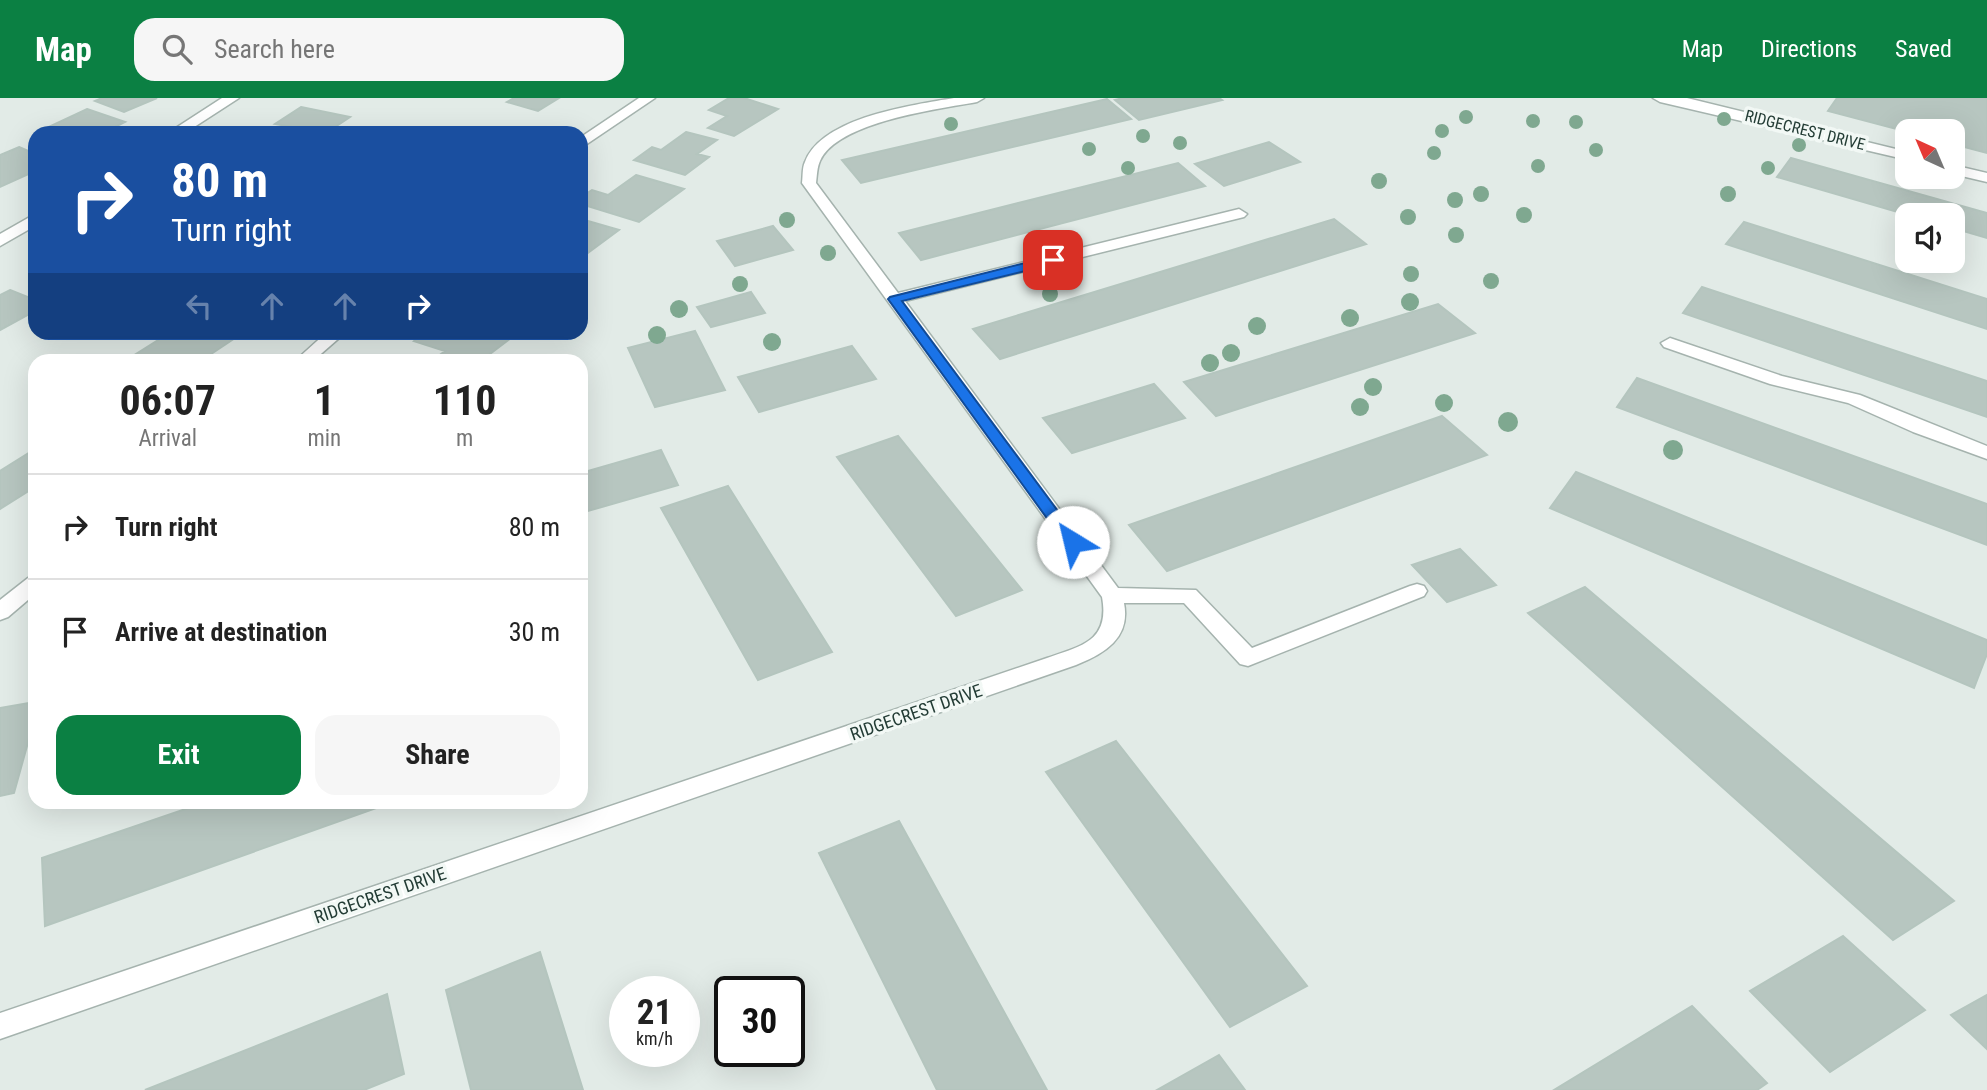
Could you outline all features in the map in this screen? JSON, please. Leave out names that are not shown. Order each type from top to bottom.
[{"type":"street","points":[[186,126],[232,98]]},
{"type":"street","points":[[588,139],[648,98]]},
{"type":"street","points":[[977,98],[891,116],[848,129],[818,151],[809,165],[809,183],[1112,596],[1189,595],[1248,657],[1417,591]]},
{"type":"street","name":"RIDGECREST DRIVE","points":[[1660,98],[1695,104],[1895,153]]},
{"type":"street","points":[[1965,172],[1987,178]]},
{"type":"street","points":[[894,299],[1239,214]]},
{"type":"street","points":[[0,241],[28,223]]},
{"type":"street","points":[[311,354],[328,340]]},
{"type":"street","points":[[1670,343],[1776,380],[1841,394],[1987,453]]},
{"type":"street","points":[[0,612],[28,589]]},
{"type":"street","name":"RIDGECREST DRIVE","points":[[0,1026],[1083,654],[1097,647],[1115,625],[1117,612],[1112,596]]},
{"type":"building","points":[[102,98],[157,98],[124,112],[95,101]]},
{"type":"building","points":[[514,98],[559,98],[538,111],[507,102]]},
{"type":"building","points":[[729,98],[744,98],[778,109],[734,136],[708,128],[727,116],[709,110]]},
{"type":"building","points":[[1837,98],[1987,98],[1987,153],[1965,147],[1965,119],[1895,119],[1895,129],[1828,111]]},
{"type":"building","points":[[1107,99],[1131,119],[861,183],[842,160]]},
{"type":"building","points":[[1115,100],[1222,100],[1139,120]]},
{"type":"building","points":[[301,107],[350,117],[336,126],[275,124]]},
{"type":"building","points":[[87,109],[125,122],[117,126],[51,126]]},
{"type":"building","points":[[686,132],[717,140],[697,154],[709,157],[685,175],[634,160],[652,147],[661,150]]},
{"type":"building","points":[[1269,142],[1300,162],[1224,186],[1195,164]]},
{"type":"building","points":[[19,147],[28,151],[28,174],[0,187],[0,155]]},
{"type":"building","points":[[1791,158],[1951,203],[1895,203],[1895,211],[1777,177]]},
{"type":"building","points":[[1178,163],[1205,186],[921,260],[899,233]]},
{"type":"building","points":[[636,175],[684,189],[639,222],[588,206],[588,193],[592,190],[608,195]]},
{"type":"building","points":[[1965,207],[1987,213],[1987,238],[1965,232]]},
{"type":"building","points":[[1334,219],[1366,244],[1000,359],[973,329]]},
{"type":"building","points":[[588,221],[619,230],[588,253]]},
{"type":"building","points":[[1744,222],[1895,270],[1895,273],[1905,273],[1987,299],[1987,329],[1726,244]]},
{"type":"building","points":[[773,226],[793,250],[735,266],[717,241]]},
{"type":"building","points":[[1702,287],[1987,381],[1987,417],[1683,313]]},
{"type":"building","points":[[10,290],[28,297],[28,315],[0,330],[0,295]]},
{"type":"building","points":[[751,292],[765,313],[711,327],[697,307]]},
{"type":"building","points":[[1438,304],[1475,333],[1216,416],[1184,382]]},
{"type":"building","points":[[695,331],[725,390],[655,407],[628,348]]},
{"type":"building","points":[[158,340],[232,340],[211,354],[136,354]]},
{"type":"building","points":[[508,340],[490,354],[441,354],[445,351],[414,341]]},
{"type":"building","points":[[852,346],[876,379],[759,412],[738,377]]},
{"type":"building","points":[[1637,378],[1987,504],[1987,545],[1617,407]]},
{"type":"building","points":[[1154,384],[1185,418],[1072,453],[1043,418]]},
{"type":"building","points":[[1442,416],[1487,455],[1167,571],[1129,525]]},
{"type":"building","points":[[898,436],[1022,590],[956,616],[837,457]]},
{"type":"building","points":[[661,450],[678,485],[588,511],[588,471]]},
{"type":"building","points":[[28,453],[28,491],[0,509],[0,471]]},
{"type":"building","points":[[1576,472],[1987,640],[1987,654],[1974,688],[1550,508]]},
{"type":"building","points":[[728,486],[832,652],[758,680],[661,508]]},
{"type":"building","points":[[1460,549],[1496,585],[1447,602],[1412,565]]},
{"type":"building","points":[[1585,587],[1954,901],[1893,940],[1528,613]]},
{"type":"building","points":[[28,703],[28,742],[14,793],[0,796],[0,708]]},
{"type":"building","points":[[1116,741],[1307,986],[1230,1027],[1046,772]]},
{"type":"building","points":[[186,809],[373,809],[45,926],[42,858]]},
{"type":"building","points":[[899,821],[1047,1090],[937,1090],[819,853]]},
{"type":"building","points":[[1843,936],[1925,1010],[1830,1072],[1750,991]]},
{"type":"building","points":[[540,952],[583,1090],[471,1090],[446,990]]},
{"type":"building","points":[[387,994],[404,1074],[364,1090],[145,1090]]},
{"type":"building","points":[[1987,995],[1987,1049],[1951,1015]]},
{"type":"building","points":[[1692,1006],[1767,1083],[1757,1090],[1554,1090]]},
{"type":"building","points":[[1219,1055],[1245,1090],[1157,1090]]},
{"type":"route","points":[[1053,260],[894,299],[1073,542]]}]
